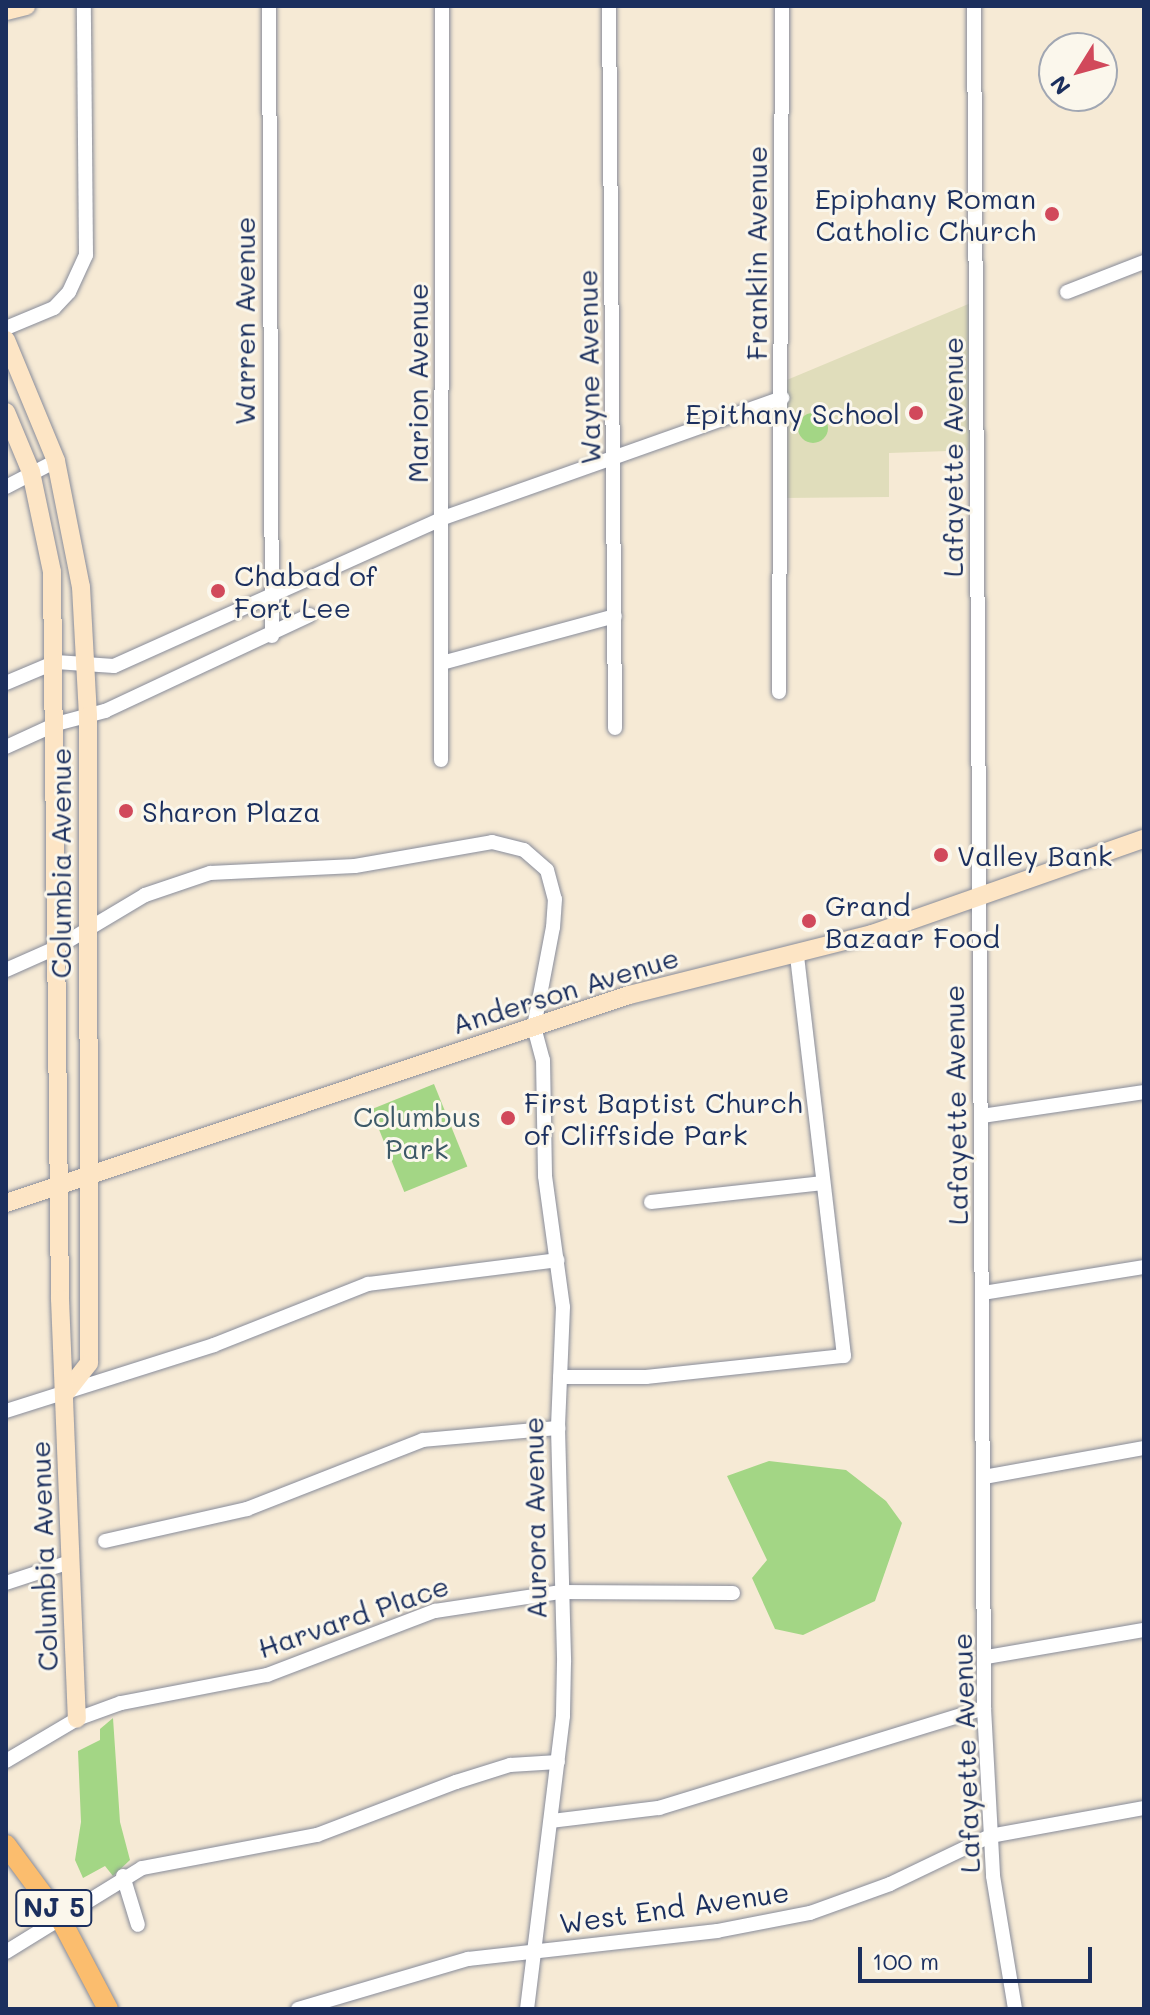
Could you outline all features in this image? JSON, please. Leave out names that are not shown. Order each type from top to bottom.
[{"type":"main road","name":"NJ 5","points":[[6,1845],[60,1918],[108,2009]]},
{"type":"street","points":[[6,11],[26,6]]},
{"type":"street","points":[[6,328],[54,308],[73,285],[86,255],[84,6]]},
{"type":"street","name":"Warren Avenue","points":[[269,6],[272,636]]},
{"type":"street","name":"Marion Avenue","points":[[441,760],[442,6]]},
{"type":"street","name":"Wayne Avenue","points":[[609,6],[615,728]]},
{"type":"street","name":"Franklin Avenue","points":[[779,692],[782,6]]},
{"type":"street","name":"Lafayette Avenue","points":[[974,6],[977,900],[987,1657],[984,1708],[990,1836],[1015,2009]]},
{"type":"street","points":[[1067,292],[1144,262]]},
{"type":"street","name":"Columbia Avenue","points":[[6,340],[56,461],[76,542],[88,716],[89,1363],[66,1392]]},
{"type":"street","points":[[6,683],[56,662],[114,666],[443,518],[782,398]]},
{"type":"street","name":"Columbia Avenue","points":[[6,412],[31,472],[52,572],[56,662],[60,1314],[66,1392],[77,1719]]},
{"type":"street","points":[[6,487],[56,461]]},
{"type":"street","points":[[6,747],[56,724],[88,716],[272,636],[310,615]]},
{"type":"street","points":[[442,663],[615,616]]},
{"type":"street","name":"Anderson Avenue","points":[[6,1203],[629,995],[797,953],[977,900],[1144,839]]},
{"type":"street","points":[[6,970],[58,947],[88,925],[145,895],[210,873],[355,866],[492,842],[524,850],[547,870],[552,884],[553,927],[534,1027]]},
{"type":"street","points":[[560,1377],[646,1377],[844,1356],[797,953]]},
{"type":"street","name":"Aurora Avenue","points":[[527,2009],[530,1954],[558,1762],[564,1662],[558,1428],[563,1307],[545,1176],[543,1060],[534,1027]]},
{"type":"street","points":[[982,1116],[1144,1092]]},
{"type":"street","points":[[651,1202],[823,1183]]},
{"type":"street","points":[[6,1411],[214,1345],[368,1284],[557,1260]]},
{"type":"street","points":[[983,1293],[1144,1267]]},
{"type":"street","points":[[105,1541],[247,1509],[423,1440],[558,1428]]},
{"type":"street","points":[[984,1477],[1144,1448]]},
{"type":"street","points":[[6,1583],[70,1562]]},
{"type":"street","name":"Harvard Place","points":[[6,1761],[77,1719],[121,1703],[267,1675],[435,1611],[560,1592],[733,1593]]},
{"type":"street","points":[[987,1657],[1144,1630]]},
{"type":"street","points":[[551,1821],[659,1808],[984,1708]]},
{"type":"street","points":[[6,1952],[123,1876],[317,1835],[456,1782],[510,1765],[558,1762]]},
{"type":"street","name":"West End Avenue","points":[[298,2009],[361,1994],[443,1964],[717,1931],[810,1913],[890,1884],[990,1836],[1144,1808]]},
{"type":"street","points":[[123,1876],[138,1925]]},
{"type":"shaded area","points":[[978,300],[978,450],[889,453],[889,497],[783,498],[782,382]]},
{"type":"green space","points":[[813,413],[819,414],[827,422],[827,434],[819,442],[813,443],[807,442],[799,434],[798,428],[799,422],[807,414]]},
{"type":"green space","name":"Columbus Park","points":[[434,1084],[467,1167],[404,1192],[371,1109]]},
{"type":"green space","points":[[769,1461],[846,1470],[886,1501],[902,1523],[875,1601],[803,1635],[775,1629],[752,1578],[767,1560],[727,1476]]},
{"type":"green space","points":[[113,1718],[120,1822],[130,1860],[113,1876],[105,1866],[83,1878],[75,1860],[81,1822],[78,1751],[100,1740],[100,1729]]},
{"type":"place","name":"Epiphany Roman Catholic Church","points":[[1052,214]]},
{"type":"place","name":"Epithany School","points":[[916,413]]},
{"type":"place","name":"Chabad of Fort Lee","points":[[218,591]]},
{"type":"place","name":"Sharon Plaza","points":[[126,811]]},
{"type":"place","name":"Valley Bank","points":[[941,855]]},
{"type":"place","name":"Grand Bazaar Food","points":[[809,921]]},
{"type":"place","name":"First Baptist Church of Cliffside Park","points":[[508,1118]]}]
